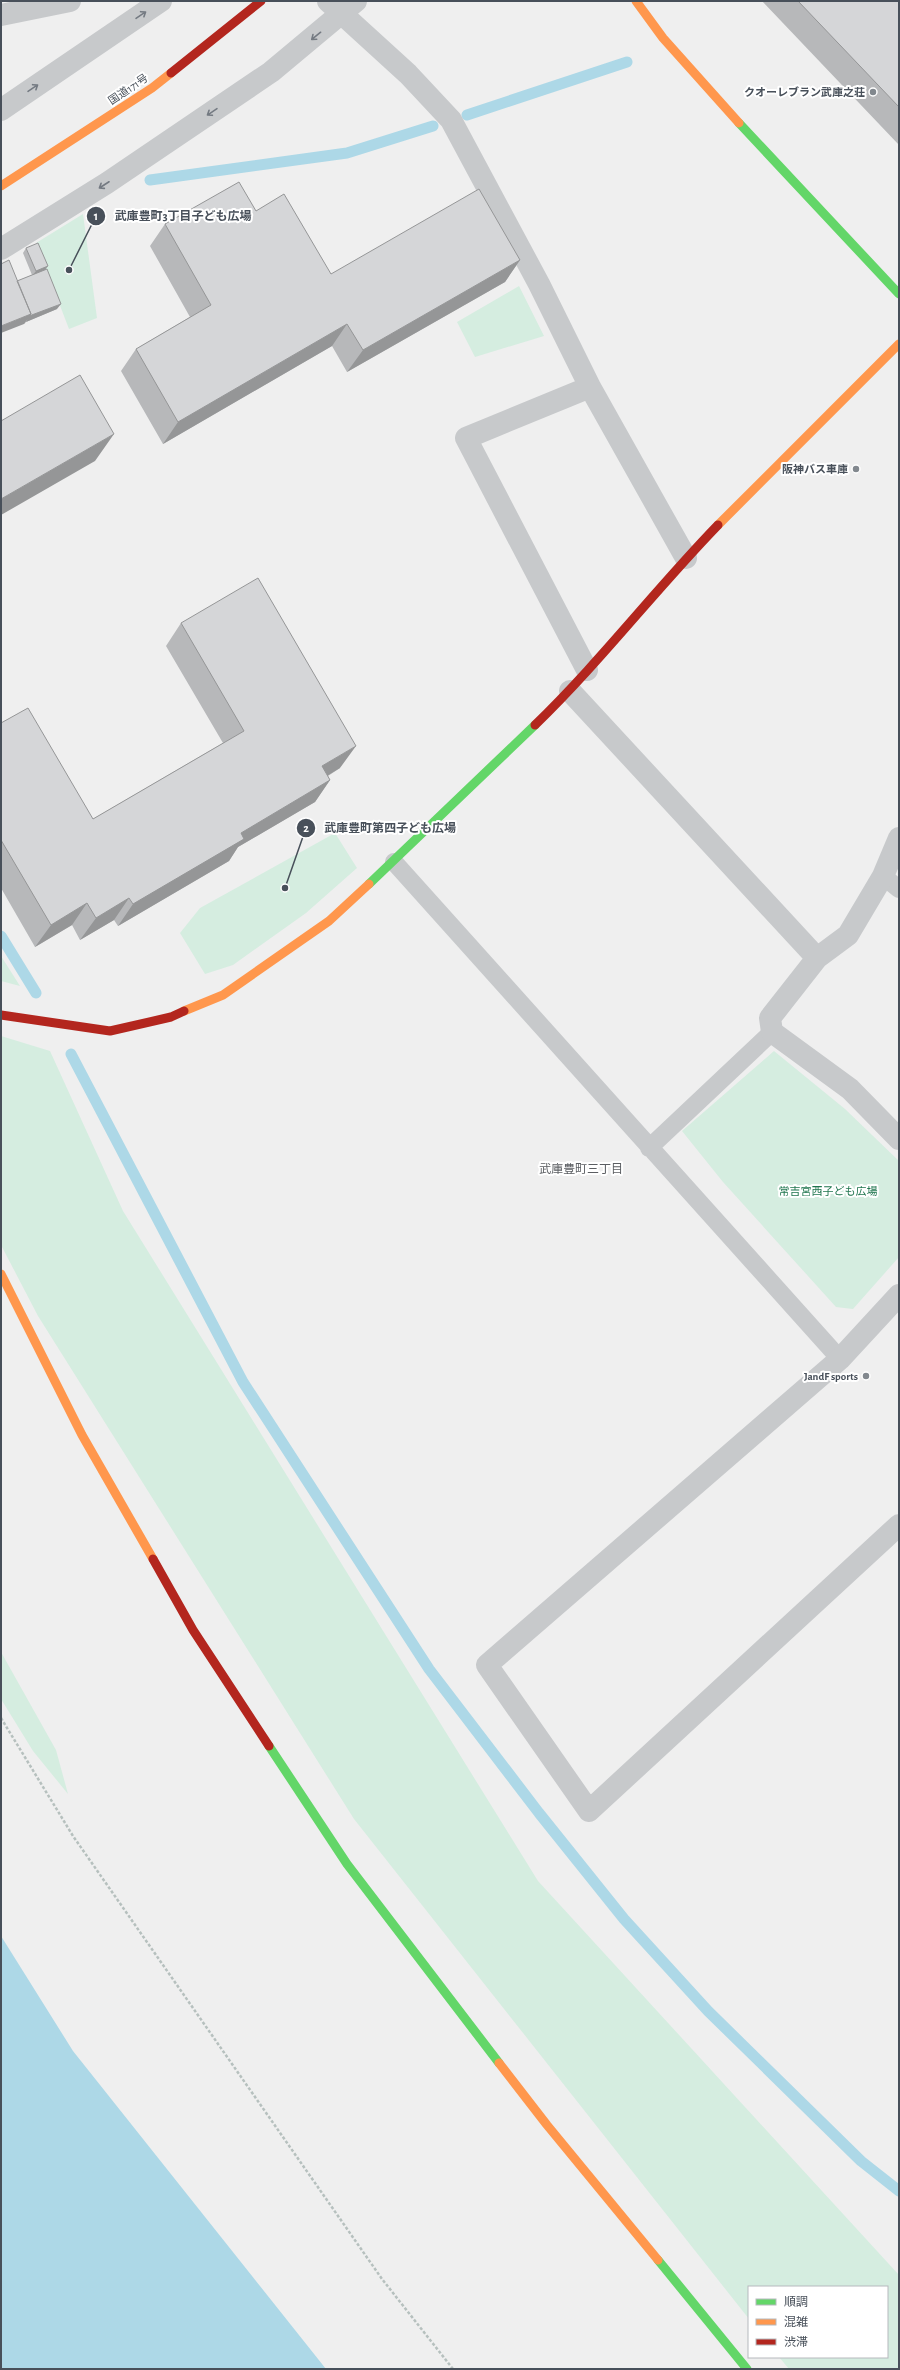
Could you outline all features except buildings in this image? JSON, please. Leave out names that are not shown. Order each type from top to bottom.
[{"type":"main road","name":"国道171号","points":[[1,186],[152,88],[261,1]]},
{"type":"main road","points":[[636,1],[663,38],[771,159],[899,294]]},
{"type":"main road","points":[[1,1015],[110,1030],[171,1017],[230,991],[330,921],[394,862],[570,691],[686,558],[899,344]]},
{"type":"main road","points":[[1,1274],[82,1435],[193,1630],[347,1864],[547,2125],[747,2369]]},
{"type":"street","points":[[1,15],[70,1]]},
{"type":"street","points":[[1,110],[161,1]]},
{"type":"street","points":[[1,249],[107,183],[271,72],[342,5],[451,120],[539,284],[590,387],[686,558]]},
{"type":"street","points":[[587,670],[466,438],[590,387]]},
{"type":"street","points":[[570,691],[817,958]]},
{"type":"street","points":[[899,838],[891,882],[848,935],[817,958],[770,1018],[772,1032],[850,1089],[899,1139]]},
{"type":"street","points":[[899,1295],[840,1359],[487,1665],[589,1811],[899,1526]]},
{"type":"lane","points":[[394,862],[649,1148],[840,1359]]},
{"type":"lane","points":[[649,1148],[772,1032]]},
{"type":"path","points":[[1,1718],[73,1836],[382,2279],[453,2369]]},
{"type":"green space","points":[[83,214],[97,318],[69,329],[36,243]]},
{"type":"green space","points":[[519,286],[544,336],[475,357],[457,322]]},
{"type":"green space","points":[[335,833],[357,868],[306,913],[233,965],[205,974],[180,933],[200,908]]},
{"type":"green space","points":[[1,956],[20,986],[1,981]]},
{"type":"green space","points":[[1,1036],[50,1051],[123,1211],[538,1881],[899,2275],[899,2369],[789,2369],[780,2358],[888,2358],[888,2286],[748,2286],[748,2318],[354,1819],[38,1316],[1,1245]]},
{"type":"green space","name":"常吉宮西子ども広場","points":[[774,1051],[845,1109],[899,1161],[899,1257],[853,1309],[836,1307],[723,1182],[682,1131]]},
{"type":"green space","points":[[1,1652],[56,1750],[68,1794],[33,1751],[1,1699]]},
{"type":"water","points":[[1,1936],[73,2051],[326,2369],[1,2369]]},
{"type":"waterway","points":[[467,115],[627,62]]},
{"type":"waterway","points":[[150,180],[347,153],[433,126]]},
{"type":"waterway","points":[[1,936],[36,993]]},
{"type":"waterway","points":[[71,1054],[243,1382],[429,1669],[539,1813],[624,1919],[708,2011],[861,2161],[899,2191]]},
{"type":"traffic: fast","points":[[739,123],[899,294]]},
{"type":"traffic: fast","points":[[369,884],[535,725]]},
{"type":"traffic: fast","points":[[269,1746],[347,1864],[499,2063]]},
{"type":"traffic: fast","points":[[658,2260],[747,2369]]},
{"type":"traffic: slow","points":[[636,1],[663,38],[739,123]]},
{"type":"traffic: slow","points":[[1,186],[152,88],[171,73]]},
{"type":"traffic: slow","points":[[718,525],[899,344]]},
{"type":"traffic: slow","points":[[184,1011],[223,995],[329,921],[369,884]]},
{"type":"traffic: slow","points":[[1,1274],[82,1435],[153,1559]]},
{"type":"traffic: slow","points":[[499,2063],[547,2125],[658,2260]]},
{"type":"traffic: jam","points":[[171,73],[261,1]]},
{"type":"traffic: jam","points":[[535,725],[605,651],[718,525]]},
{"type":"traffic: jam","points":[[1,1015],[110,1031],[171,1017],[184,1011]]},
{"type":"traffic: jam","points":[[153,1559],[193,1630],[269,1746]]},
{"type":"place","name":"クオーレブラン武庫之荘","points":[[873,92]]},
{"type":"place","name":"武庫豊町3丁目子ども広場","points":[[69,270]]},
{"type":"place","name":"阪神バス車庫","points":[[856,469]]},
{"type":"place","name":"武庫豊町第四子ども広場","points":[[285,888]]},
{"type":"place","name":"JandF sports","points":[[866,1376]]},
{"type":"district","name":"武庫豊町三丁目","points":[[581,1169]]}]
